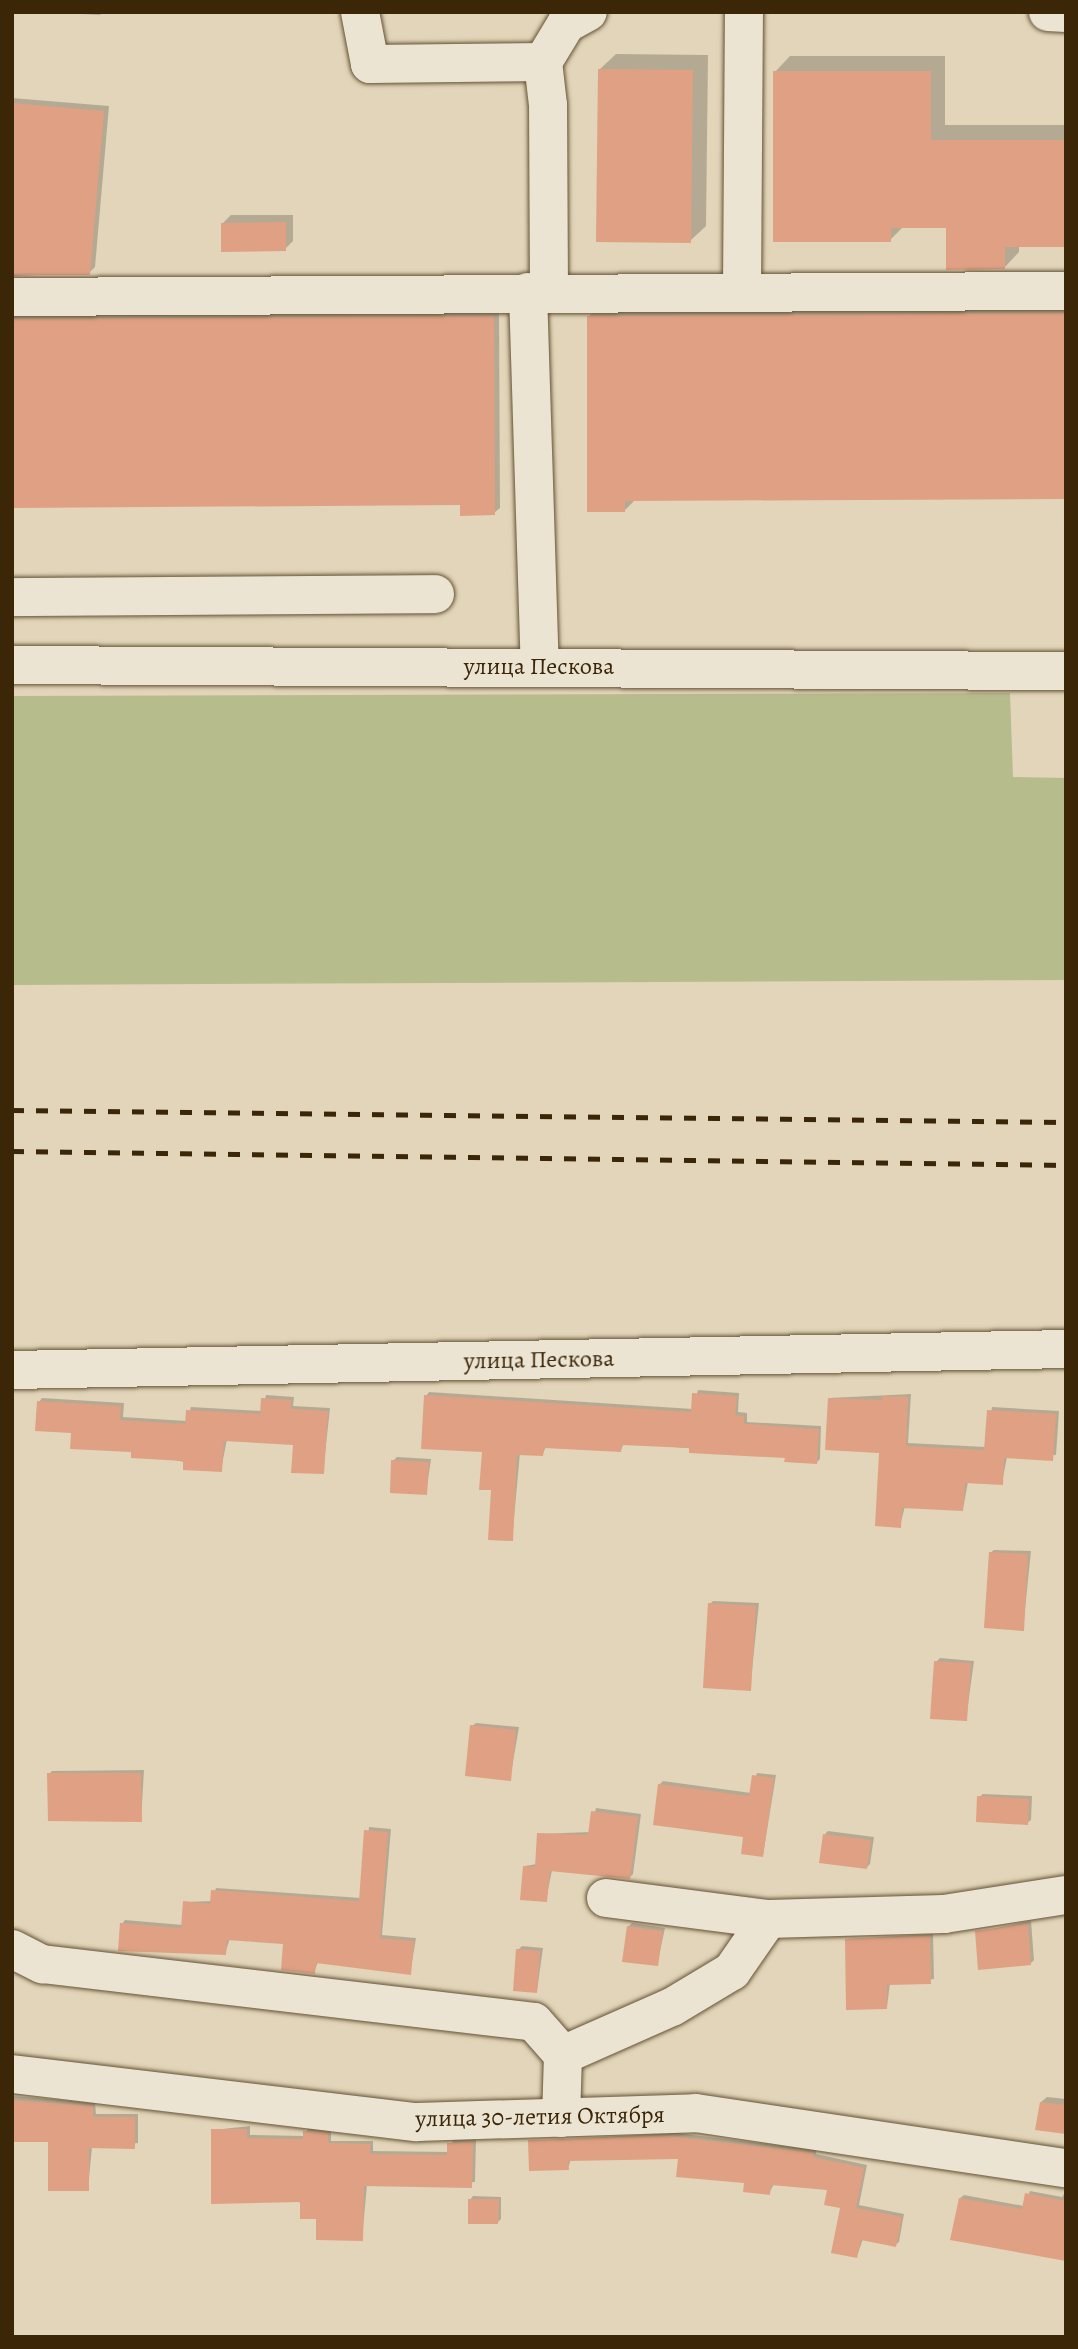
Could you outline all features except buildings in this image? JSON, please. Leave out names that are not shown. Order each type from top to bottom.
[{"type":"street","points":[[360,12],[370,64],[543,62]]},
{"type":"street","points":[[540,666],[538,292],[548,105],[543,62],[566,24],[588,12]]},
{"type":"street","points":[[742,292],[744,12]]},
{"type":"street","points":[[1048,12],[1066,13]]},
{"type":"street","points":[[12,297],[1066,291]]},
{"type":"street","points":[[12,597],[435,594]]},
{"type":"street","name":"улица Пескова","points":[[12,665],[1066,671]]},
{"type":"street","name":"улица Пескова","points":[[12,1370],[1066,1349]]},
{"type":"street","points":[[606,1898],[768,1919],[944,1914],[1066,1895]]},
{"type":"street","points":[[563,2055],[672,2007],[732,1971],[768,1919]]},
{"type":"street","points":[[12,1950],[42,1964],[534,2022],[563,2055],[561,2118]]},
{"type":"street","name":"улица 30-летия Октября","points":[[12,2074],[417,2122],[695,2113],[1066,2168]]},
{"type":"green space","points":[[1010,693],[1013,777],[1066,778],[1066,980],[12,985],[12,696]]},
{"type":"railway","points":[[12,1110],[1066,1122]]},
{"type":"railway","points":[[12,1151],[1066,1165]]}]
